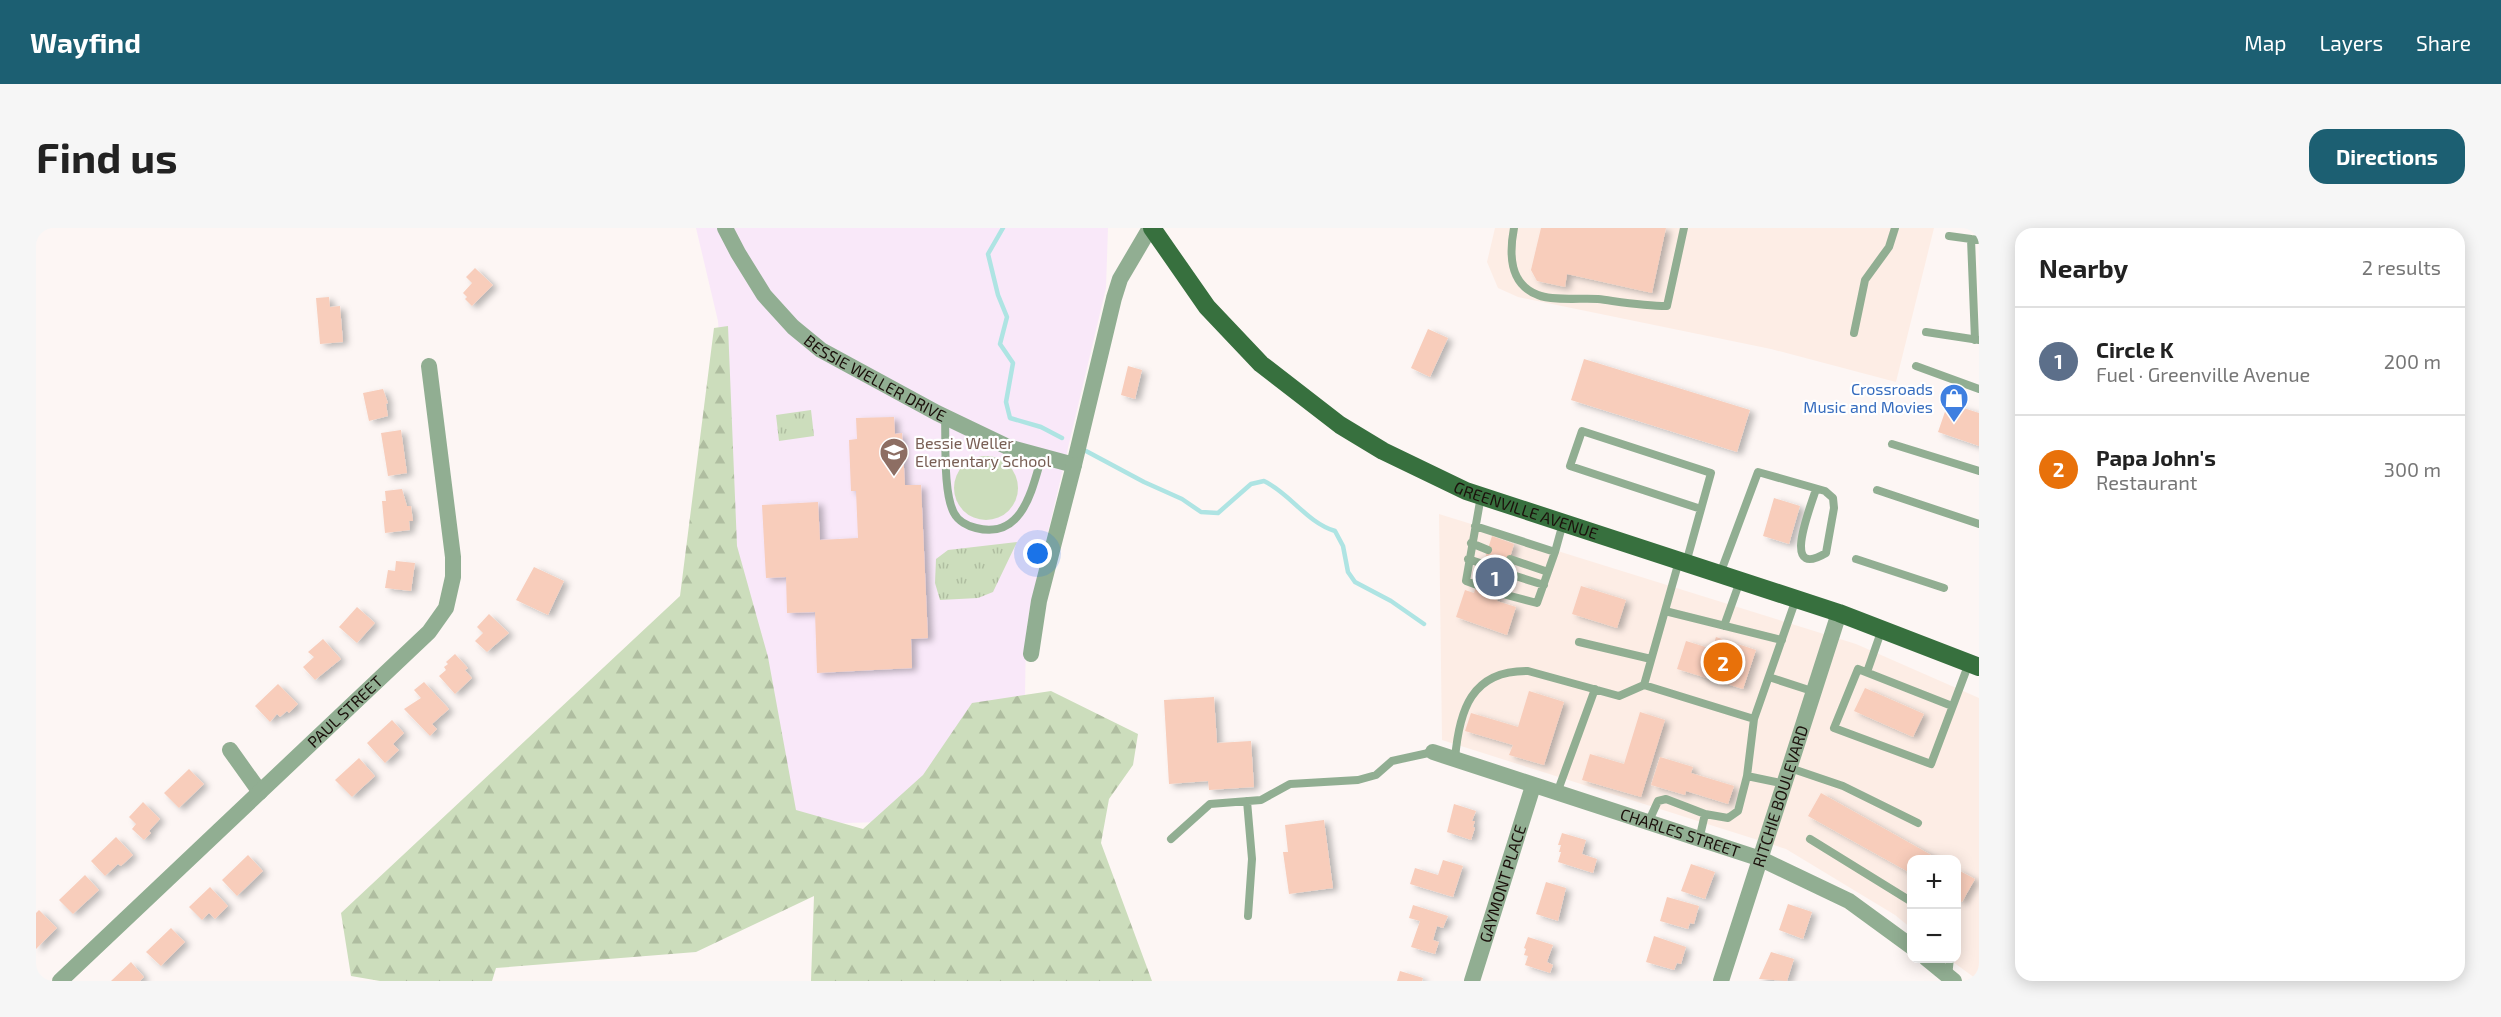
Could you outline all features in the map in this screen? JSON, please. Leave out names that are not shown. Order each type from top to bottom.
[{"type":"main road","name":"GREENVILLE AVENUE","points":[[1151,228],[1207,307],[1236,339],[1270,371],[1340,424],[1383,451],[1481,496],[1839,613],[1975,664]]},
{"type":"street","name":"BESSIE WELLER DRIVE","points":[[725,228],[753,280],[776,309],[797,331],[827,354],[1008,447],[1074,465]]},
{"type":"street","points":[[1030,654],[1039,601],[1114,298],[1120,279],[1151,228]]},
{"type":"street","name":"PAUL STREET","points":[[60,981],[429,632],[446,608],[453,577],[453,557],[429,366]]},
{"type":"street","name":"RITCHIE BOULEVARD","points":[[1721,981],[1839,613]]},
{"type":"street","points":[[230,750],[260,792]]},
{"type":"street","name":"CHARLES STREET","points":[[1433,752],[1761,859],[1849,901],[1907,944]]},
{"type":"street","name":"GAYMONT PLACE","points":[[1472,981],[1533,786]]},
{"type":"street","points":[[1932,963],[1951,979]]},
{"type":"lane","points":[[1514,228],[1510,256],[1516,277],[1539,296],[1599,300],[1640,306],[1666,306],[1684,228]]},
{"type":"lane","points":[[1854,333],[1865,280],[1889,248],[1895,228]]},
{"type":"lane","points":[[1926,332],[1977,340],[1975,240],[1949,236]]},
{"type":"lane","points":[[1916,366],[1979,389]]},
{"type":"lane","points":[[945,416],[949,497],[954,515],[967,526],[984,530],[999,528],[1016,519],[1026,507],[1042,456]]},
{"type":"lane","points":[[1644,685],[1665,611],[1701,509],[1711,472],[1582,431],[1570,466],[1701,509]]},
{"type":"lane","points":[[1892,444],[1979,471]]},
{"type":"lane","points":[[1720,574],[1758,472],[1825,491],[1833,498],[1834,508],[1826,553],[1818,558],[1810,558],[1804,555],[1799,547],[1801,533],[1816,489]]},
{"type":"lane","points":[[1877,490],[1979,524]]},
{"type":"lane","points":[[1477,585],[1466,581],[1468,559],[1481,496]]},
{"type":"lane","points":[[1499,593],[1537,603],[1563,523]]},
{"type":"lane","points":[[1475,526],[1555,552]]},
{"type":"lane","points":[[1471,543],[1488,550]]},
{"type":"lane","points":[[1468,559],[1484,564]]},
{"type":"lane","points":[[1510,559],[1548,572]]},
{"type":"lane","points":[[1856,559],[1944,588]]},
{"type":"lane","points":[[1506,573],[1544,585]]},
{"type":"lane","points":[[1724,626],[1740,581]]},
{"type":"lane","points":[[1648,823],[1658,801],[1666,799],[1706,814],[1728,818],[1738,811],[1747,776],[1754,719],[1796,599]]},
{"type":"lane","points":[[1665,611],[1782,640]]},
{"type":"lane","points":[[1867,672],[1882,629]]},
{"type":"lane","points":[[1579,642],[1651,659]]},
{"type":"lane","points":[[1952,706],[1858,669],[1834,728],[1931,764],[1952,706],[1975,664]]},
{"type":"lane","points":[[1454,760],[1458,727],[1464,709],[1473,694],[1489,678],[1505,672],[1528,671],[1619,696],[1644,685],[1754,719]]},
{"type":"lane","points":[[1769,677],[1815,692]]},
{"type":"lane","points":[[1556,794],[1595,688]]},
{"type":"lane","points":[[1171,839],[1210,804],[1261,800],[1290,784],[1358,780],[1376,776],[1392,761],[1433,752]]},
{"type":"lane","points":[[1747,776],[1787,776],[1842,786],[1918,823]]},
{"type":"lane","points":[[1247,801],[1252,859],[1248,916]]},
{"type":"lane","points":[[1700,840],[1706,814]]},
{"type":"lane","points":[[1810,839],[1907,900]]},
{"type":"lane","points":[[1950,963],[1951,979]]},
{"type":"shaded area","name":"Bessie Weller Elementary School","points":[[696,228],[1108,228],[1106,288],[1029,612],[1026,634],[1023,818],[774,825],[728,540],[725,417],[718,321]]},
{"type":"shaded area","points":[[1495,228],[1934,228],[1896,382],[1771,349],[1518,297],[1498,288],[1487,262]]},
{"type":"shaded area","points":[[1439,514],[1856,644],[1979,698],[1979,981],[1954,963],[1961,963],[1961,855],[1907,855],[1907,925],[1895,915],[1786,849],[1442,740]]},
{"type":"green space","points":[[728,326],[737,546],[768,657],[796,810],[863,829],[923,775],[972,703],[1051,691],[1138,734],[1133,765],[1109,799],[1101,843],[1152,981],[811,981],[814,896],[696,952],[496,968],[492,981],[380,981],[351,976],[341,913],[680,596],[714,328]]},
{"type":"green space","points":[[811,410],[814,436],[779,441],[776,415]]},
{"type":"green space","points":[[986,456],[1004,462],[1012,470],[1018,488],[1012,506],[1004,514],[986,520],[968,514],[960,506],[954,488],[960,470],[968,462]]},
{"type":"green space","points":[[1017,542],[993,592],[978,598],[940,600],[935,583],[936,559],[948,550]]},
{"type":"building","points":[[1541,228],[1666,228],[1652,293],[1567,274],[1565,287],[1537,281],[1531,270]]},
{"type":"building","points":[[475,268],[493,285],[472,306],[463,293],[472,283],[466,277]]},
{"type":"building","points":[[329,297],[330,307],[340,306],[343,342],[320,344],[316,298]]},
{"type":"building","points":[[1428,329],[1448,338],[1430,377],[1411,368]]},
{"type":"building","points":[[1584,359],[1750,410],[1737,452],[1571,400]]},
{"type":"building","points":[[1128,366],[1142,370],[1135,399],[1121,395]]},
{"type":"building","points":[[383,389],[388,403],[386,404],[388,416],[369,421],[363,393]]},
{"type":"building","points":[[1948,403],[1979,413],[1979,446],[1938,432]]},
{"type":"building","points":[[894,417],[895,434],[902,433],[905,485],[921,485],[928,638],[911,639],[912,668],[817,673],[815,612],[787,613],[786,577],[766,578],[762,505],[818,502],[820,540],[858,538],[856,491],[851,491],[849,440],[857,439],[856,418]]},
{"type":"building","points":[[401,430],[407,473],[388,476],[381,433]]},
{"type":"building","points":[[402,489],[407,506],[411,506],[413,521],[409,521],[410,530],[385,533],[382,501],[386,501],[385,491]]},
{"type":"building","points":[[1774,498],[1800,506],[1789,544],[1763,536]]},
{"type":"building","points":[[1492,536],[1514,544],[1497,601],[1516,607],[1507,635],[1456,617],[1465,590],[1474,593]]},
{"type":"building","points":[[396,561],[415,563],[411,591],[385,588],[388,570],[395,571]]},
{"type":"building","points":[[534,567],[564,581],[548,615],[516,600]]},
{"type":"building","points":[[1581,586],[1626,600],[1617,628],[1572,614]]},
{"type":"building","points":[[357,607],[375,623],[357,643],[339,627]]},
{"type":"building","points":[[489,614],[509,633],[487,652],[475,641],[483,633],[477,627]]},
{"type":"building","points":[[1716,637],[1756,650],[1743,689],[1677,669],[1686,641],[1712,649]]},
{"type":"building","points":[[323,639],[341,659],[315,680],[303,667],[314,657],[308,652]]},
{"type":"building","points":[[455,654],[468,668],[465,670],[472,678],[455,694],[439,676],[446,670],[444,667],[448,664],[446,662]]},
{"type":"building","points":[[424,682],[449,709],[432,724],[437,729],[430,736],[404,709],[421,698],[414,690]]},
{"type":"building","points":[[278,684],[298,704],[289,713],[287,711],[280,717],[277,714],[270,722],[255,706]]},
{"type":"building","points":[[1865,688],[1924,714],[1913,737],[1854,711]]},
{"type":"building","points":[[1529,691],[1564,702],[1544,765],[1509,755],[1513,745],[1465,731],[1471,713],[1518,727]]},
{"type":"building","points":[[1214,697],[1217,743],[1251,741],[1254,787],[1209,790],[1208,781],[1169,784],[1164,700]]},
{"type":"building","points":[[1640,712],[1665,720],[1641,797],[1582,780],[1590,754],[1624,764]]},
{"type":"building","points":[[392,720],[404,733],[393,744],[399,750],[385,763],[367,743]]},
{"type":"building","points":[[1660,757],[1693,767],[1691,773],[1734,786],[1728,804],[1686,791],[1685,795],[1651,785]]},
{"type":"building","points":[[359,758],[375,776],[352,797],[335,780]]},
{"type":"building","points":[[189,769],[204,784],[179,808],[164,793]]},
{"type":"building","points":[[1821,793],[1931,855],[1907,855],[1907,871],[1808,816]]},
{"type":"building","points":[[143,802],[160,819],[144,840],[132,829],[136,824],[129,817]]},
{"type":"building","points":[[1454,804],[1476,811],[1472,821],[1475,821],[1473,827],[1475,828],[1471,840],[1447,832]]},
{"type":"building","points":[[1324,820],[1333,888],[1289,894],[1283,852],[1288,852],[1285,825]]},
{"type":"building","points":[[1562,833],[1586,840],[1582,854],[1597,859],[1593,873],[1558,862],[1561,845],[1558,845]]},
{"type":"building","points":[[116,837],[133,855],[121,866],[118,864],[105,876],[91,861]]},
{"type":"building","points":[[248,855],[263,871],[237,896],[222,880]]},
{"type":"building","points":[[1443,860],[1463,866],[1453,897],[1410,884],[1415,868],[1438,875]]},
{"type":"building","points":[[1691,864],[1715,872],[1705,899],[1681,891]]},
{"type":"building","points":[[1961,872],[1975,879],[1961,902]]},
{"type":"building","points":[[85,875],[99,890],[73,914],[59,900]]},
{"type":"building","points":[[1546,882],[1566,888],[1558,921],[1536,914]]},
{"type":"building","points":[[210,887],[228,906],[215,919],[209,913],[202,920],[189,907]]},
{"type":"building","points":[[1667,897],[1699,906],[1694,924],[1690,923],[1688,929],[1660,921]]},
{"type":"building","points":[[1788,904],[1812,912],[1803,939],[1779,930]]},
{"type":"building","points":[[1413,905],[1448,916],[1443,928],[1437,926],[1433,940],[1439,942],[1435,954],[1411,947],[1420,921],[1409,918]]},
{"type":"building","points":[[39,910],[57,928],[36,949],[36,913]]},
{"type":"building","points":[[171,928],[185,942],[161,966],[146,952]]},
{"type":"building","points":[[1654,936],[1686,947],[1681,964],[1677,963],[1674,970],[1646,962]]},
{"type":"building","points":[[1528,937],[1553,945],[1547,962],[1553,965],[1550,973],[1525,965],[1528,956],[1524,955],[1526,949],[1524,948]]},
{"type":"building","points":[[1771,952],[1794,959],[1787,981],[1759,979]]},
{"type":"building","points":[[131,962],[144,977],[140,981],[111,981]]},
{"type":"building","points":[[1400,971],[1423,978],[1422,981],[1397,981]]},
{"type":"waterway","points":[[1003,228],[988,254],[998,295],[1007,317],[1000,344],[1013,363],[1006,402],[1010,418],[1041,427],[1062,438]]},
{"type":"waterway","points":[[1086,451],[1182,499],[1201,512],[1218,513],[1251,484],[1264,481],[1315,521],[1335,531],[1343,546],[1348,572],[1355,582],[1391,601],[1424,624]]},
{"type":"place","name":"Crossroads Music and Movies","points":[[1954,424]]},
{"type":"place","name":"Bessie Weller Elementary School","points":[[894,478]]},
{"type":"place","name":"Circle K","points":[[1495,577]]},
{"type":"place","name":"Papa John's","points":[[1723,662]]}]
